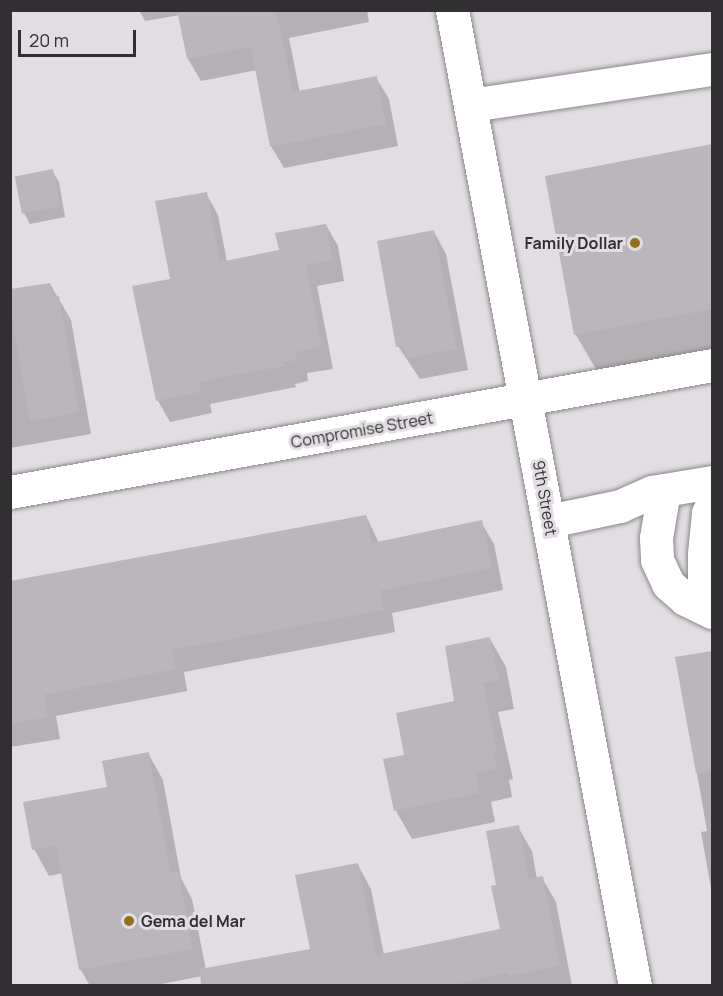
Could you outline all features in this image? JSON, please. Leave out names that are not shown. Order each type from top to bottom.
[{"type":"street","name":"9th Street","points":[[452,10],[527,400],[635,986]]},
{"type":"street","points":[[471,105],[712,69]]},
{"type":"street","name":"Compromise Street","points":[[10,492],[712,365]]},
{"type":"street","points":[[549,521],[620,506],[664,490],[712,482]]},
{"type":"street","points":[[664,490],[656,538],[657,560],[668,584],[686,599],[712,611]]},
{"type":"street","points":[[712,504],[708,513],[704,554],[704,588],[712,611]]},
{"type":"building","points":[[177,10],[276,10],[293,92],[377,76],[386,124],[270,147],[251,47],[187,59]]},
{"type":"building","name":"Family Dollar","points":[[712,144],[712,309],[574,335],[545,176]]},
{"type":"building","points":[[53,169],[60,206],[22,214],[15,176]]},
{"type":"building","points":[[207,192],[220,262],[279,250],[275,233],[326,224],[333,260],[306,265],[322,347],[296,352],[297,360],[284,362],[285,366],[220,377],[199,383],[201,392],[156,401],[132,286],[170,279],[155,201]]},
{"type":"building","points":[[434,230],[457,349],[406,358],[403,346],[396,347],[377,241]]},
{"type":"building","points":[[50,283],[53,297],[59,296],[79,412],[30,421],[10,309],[10,289]]},
{"type":"building","points":[[366,515],[372,543],[482,520],[492,568],[380,591],[384,610],[172,650],[176,669],[44,695],[48,717],[10,724],[10,581]]},
{"type":"building","points":[[490,637],[499,680],[483,683],[497,750],[493,751],[497,769],[476,773],[480,793],[394,811],[383,759],[404,755],[396,713],[454,701],[445,646]]},
{"type":"building","points":[[712,651],[712,772],[696,773],[675,657]]},
{"type":"building","points":[[149,752],[170,873],[178,871],[193,949],[79,970],[56,846],[32,850],[23,802],[107,787],[102,761]]},
{"type":"building","points":[[519,825],[529,879],[543,876],[560,966],[509,976],[508,973],[447,986],[201,986],[200,969],[310,949],[295,875],[358,863],[376,955],[500,929],[491,886],[496,885],[486,831]]},
{"type":"place","name":"Family Dollar","points":[[635,243]]},
{"type":"place","name":"Gema del Mar","points":[[129,921]]}]
